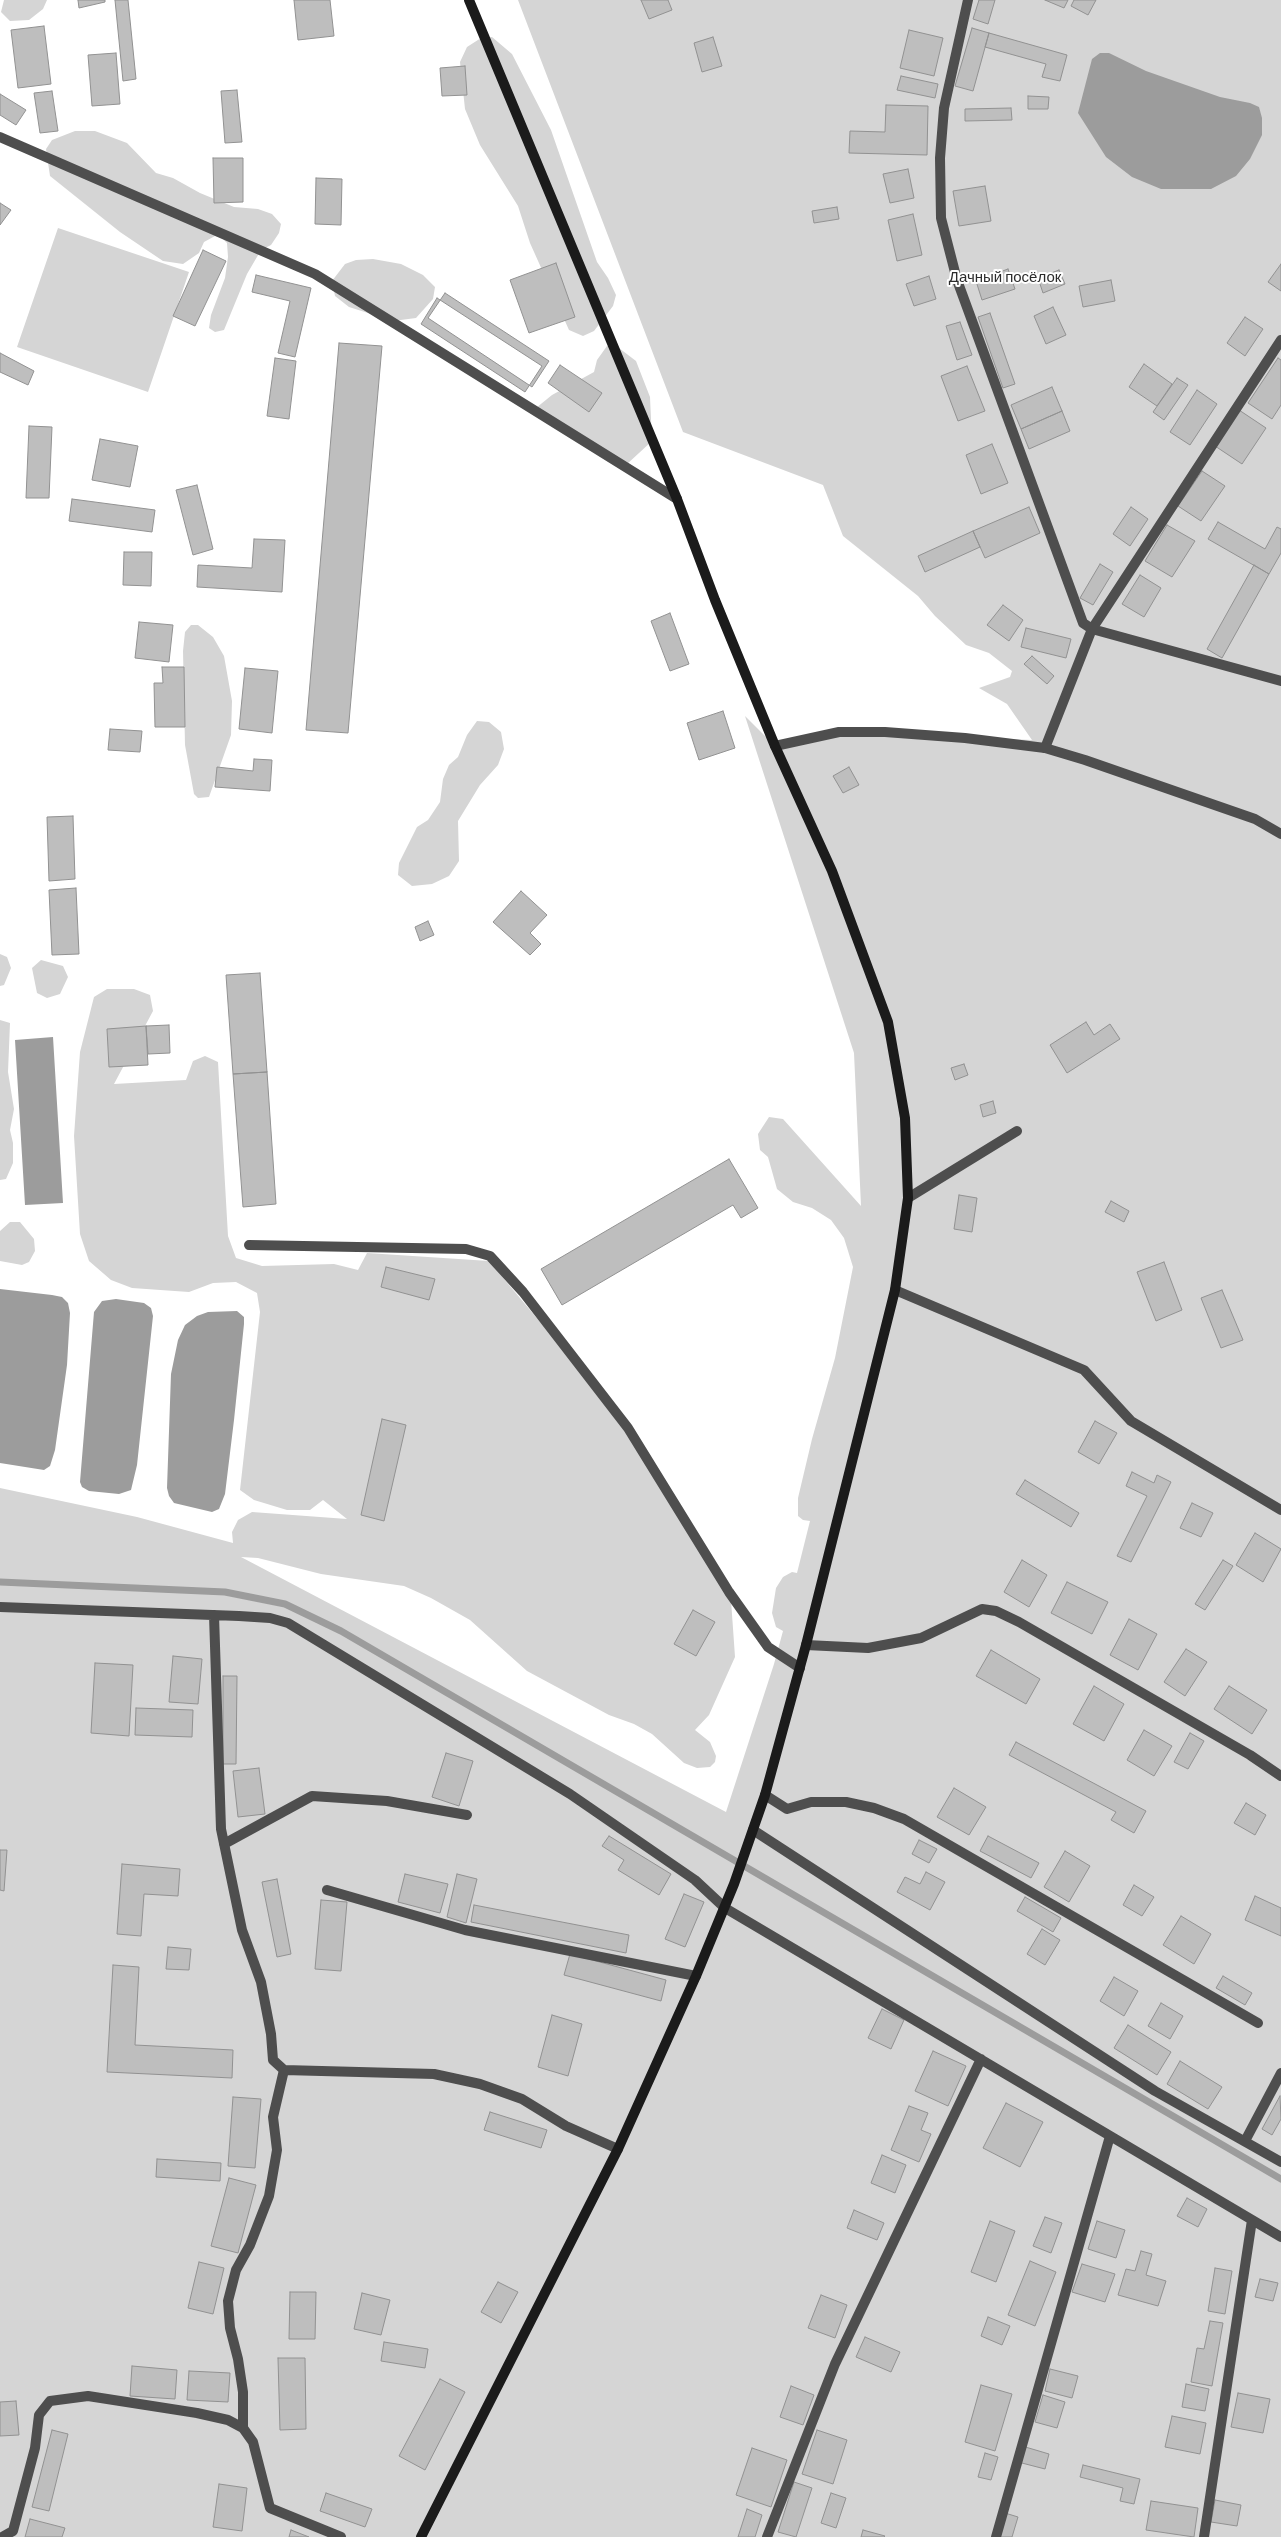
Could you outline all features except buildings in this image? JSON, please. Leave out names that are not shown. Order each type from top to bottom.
[{"type":"main road","points":[[421,2537],[618,2149],[696,1976],[734,1884],[765,1795],[806,1645],[896,1290],[908,1198],[905,1118],[888,1022],[832,871],[775,746],[715,600],[677,499],[469,0]]},
{"type":"street","points":[[968,0],[944,108],[940,158],[941,218],[957,280],[1083,623],[1092,629],[1281,681]]},
{"type":"street","points":[[0,137],[315,274],[677,499]]},
{"type":"street","points":[[1045,748],[1092,629],[1281,340]]},
{"type":"street","points":[[775,746],[839,732],[885,732],[965,738],[1045,748],[1255,819],[1281,834]]},
{"type":"street","points":[[908,1198],[1017,1132]]},
{"type":"street","points":[[248,1245],[466,1249],[490,1256],[523,1292],[628,1428],[729,1592],[768,1647],[800,1668]]},
{"type":"street","points":[[896,1290],[1084,1370],[1131,1422],[1281,1510]]},
{"type":"street","points":[[0,1607],[270,1618],[288,1624],[570,1794],[694,1880],[725,1908],[1281,2237]]},
{"type":"street","points":[[806,1645],[868,1648],[921,1638],[982,1609],[996,1610],[1242,1750],[1281,1776]]},
{"type":"street","points":[[214,1615],[221,1829],[242,1930],[261,1982],[271,2034],[273,2060],[284,2070],[434,2074],[480,2084],[522,2099],[566,2126],[618,2149]]},
{"type":"street","points":[[765,1795],[787,1809],[811,1802],[846,1802],[874,1808],[904,1819],[1258,2023]]},
{"type":"street","points":[[224,1844],[312,1796],[397,1802],[466,1814]]},
{"type":"street","points":[[753,1830],[1146,2086],[1281,2162]]},
{"type":"street","points":[[327,1890],[465,1930],[696,1976]]},
{"type":"street","points":[[767,2537],[835,2364],[981,2059]]},
{"type":"street","points":[[244,2428],[243,2392],[238,2359],[230,2328],[228,2301],[236,2270],[250,2244],[269,2196],[278,2150],[273,2117],[284,2070]]},
{"type":"street","points":[[1246,2141],[1281,2073]]},
{"type":"street","points":[[996,2537],[1110,2136]]},
{"type":"street","points":[[1204,2537],[1252,2220]]},
{"type":"street","points":[[2,2537],[13,2531],[36,2448],[39,2415],[50,2401],[88,2396],[197,2413],[228,2420],[244,2428],[254,2442],[270,2508],[341,2537]]},
{"type":"green space","points":[[4,0],[47,0],[43,9],[29,20],[10,21],[1,12]]},
{"type":"green space","name":"Дачный посёлок","points":[[518,0],[1281,0],[1281,2537],[0,2537],[0,1488],[137,1517],[233,1543],[232,1532],[238,1520],[252,1512],[347,1519],[323,1500],[310,1510],[287,1510],[254,1500],[240,1490],[260,1312],[257,1293],[236,1282],[213,1283],[189,1292],[132,1288],[111,1280],[89,1261],[80,1234],[74,1136],[80,1052],[94,997],[107,989],[134,989],[150,995],[153,1011],[114,1084],[186,1080],[193,1061],[205,1056],[218,1062],[228,1236],[236,1258],[262,1266],[334,1264],[358,1270],[367,1253],[489,1261],[607,1402],[731,1600],[735,1657],[709,1715],[695,1730],[710,1742],[716,1756],[715,1762],[710,1767],[697,1768],[684,1763],[652,1734],[634,1724],[609,1715],[527,1671],[470,1620],[431,1598],[404,1586],[321,1574],[258,1558],[241,1557],[726,1812],[783,1631],[776,1627],[772,1613],[776,1588],[783,1577],[792,1572],[797,1573],[810,1521],[803,1520],[798,1516],[798,1498],[812,1439],[835,1358],[853,1267],[844,1238],[831,1220],[812,1208],[793,1202],[777,1189],[768,1157],[760,1150],[758,1134],[769,1117],[783,1119],[861,1206],[854,1053],[745,716],[775,746],[839,732],[1032,740],[1007,704],[979,688],[1010,677],[1012,671],[989,653],[966,645],[935,616],[918,596],[843,536],[823,485],[683,432]]},
{"type":"green space","points":[[492,37],[512,54],[551,130],[597,262],[608,278],[616,295],[613,306],[594,331],[583,336],[569,330],[530,243],[518,206],[480,145],[465,109],[460,62],[467,47],[481,38]]},
{"type":"green space","points":[[75,131],[95,131],[127,143],[156,173],[173,178],[200,193],[234,207],[258,209],[272,214],[281,224],[279,233],[271,245],[261,250],[247,274],[224,330],[215,332],[209,328],[211,315],[225,278],[228,257],[227,243],[221,237],[215,236],[204,242],[199,253],[183,264],[163,261],[120,232],[50,176],[46,149],[52,140]]},
{"type":"green space","points":[[58,228],[189,272],[148,392],[17,347]]},
{"type":"green space","points":[[373,259],[401,264],[423,275],[435,287],[433,299],[416,318],[393,321],[349,307],[335,296],[332,281],[345,264],[356,260]]},
{"type":"green space","points":[[615,345],[636,361],[650,397],[652,441],[626,465],[536,408],[552,395],[594,372],[597,360],[607,346]]},
{"type":"green space","points":[[191,625],[198,625],[213,637],[224,656],[232,701],[231,735],[209,797],[198,798],[194,794],[185,745],[183,651],[185,632]]},
{"type":"green space","points":[[477,721],[489,722],[501,732],[504,749],[498,765],[480,785],[458,821],[459,861],[449,876],[432,884],[412,886],[398,875],[399,863],[417,827],[428,820],[440,802],[443,779],[449,765],[458,757],[467,735]]},
{"type":"green space","points":[[0,954],[7,957],[11,968],[4,985],[0,986]]},
{"type":"green space","points":[[41,960],[63,966],[68,977],[60,994],[47,998],[37,993],[32,968]]},
{"type":"green space","points":[[0,1020],[10,1023],[8,1072],[14,1109],[10,1130],[13,1143],[13,1163],[6,1179],[0,1180]]},
{"type":"green space","points":[[10,1222],[20,1222],[34,1239],[35,1251],[29,1262],[22,1265],[0,1261],[0,1231]]},
{"type":"shaded area","points":[[1100,53],[1109,53],[1146,71],[1220,97],[1250,103],[1259,107],[1262,118],[1262,135],[1250,159],[1236,176],[1211,189],[1161,189],[1132,177],[1106,157],[1078,113],[1092,59]]},
{"type":"shaded area","points":[[53,1037],[63,1203],[25,1205],[15,1040]]},
{"type":"shaded area","points":[[0,1289],[62,1297],[68,1303],[70,1313],[67,1365],[55,1450],[50,1466],[44,1470],[0,1463]]},
{"type":"shaded area","points":[[116,1299],[144,1303],[151,1308],[153,1316],[137,1465],[131,1490],[119,1494],[89,1491],[82,1487],[80,1482],[94,1312],[102,1301]]},
{"type":"shaded area","points":[[237,1311],[244,1317],[244,1324],[225,1494],[219,1509],[212,1512],[174,1503],[169,1496],[167,1488],[171,1374],[178,1340],[185,1325],[197,1316],[208,1312]]},
{"type":"waterway","points":[[0,1582],[225,1592],[285,1604],[341,1631],[1281,2179]]}]
